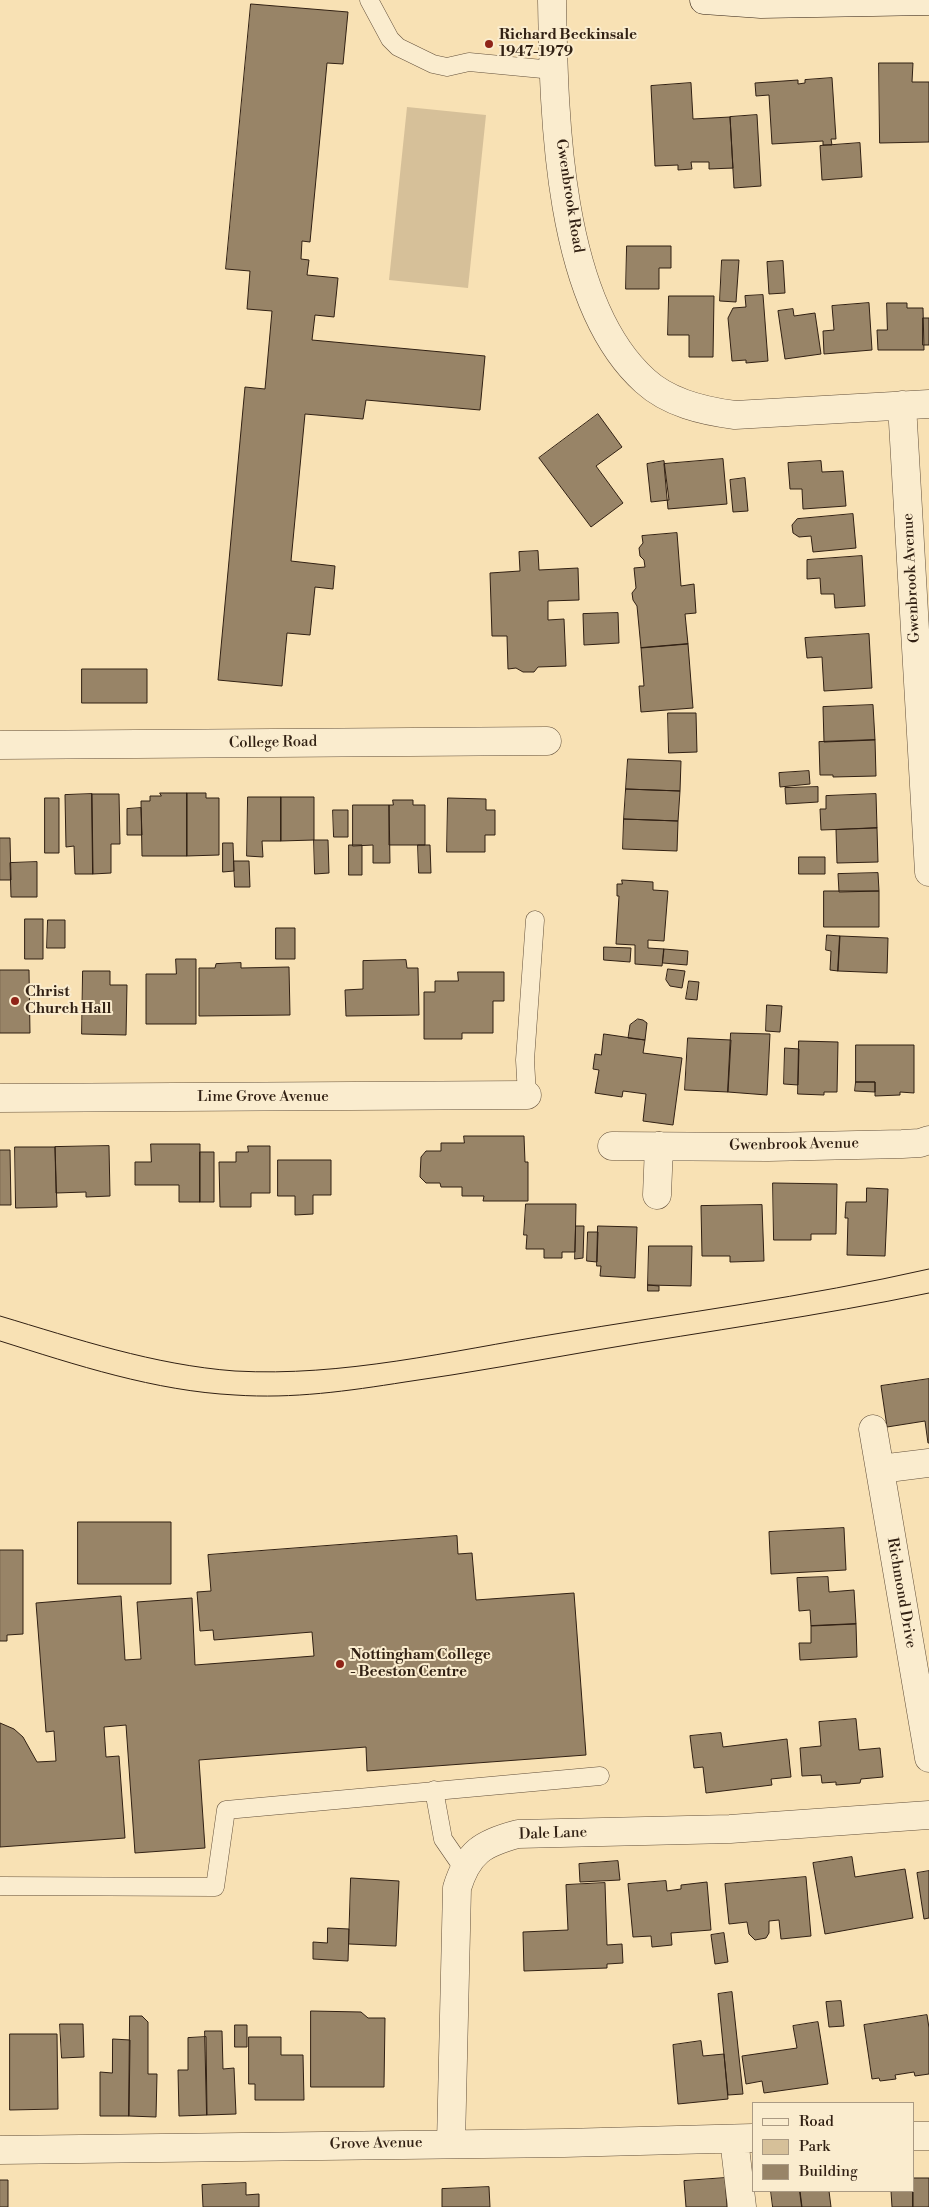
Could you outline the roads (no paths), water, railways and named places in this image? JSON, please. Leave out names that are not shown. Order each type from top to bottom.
[{"type":"street","name":"Gwenbrook Road","points":[[552,0],[553,70],[562,168],[570,220],[581,267],[596,312],[620,355],[646,382],[667,396],[688,406],[711,412],[735,415],[902,404],[929,404]]},
{"type":"street","points":[[704,0],[761,4],[929,1]]},
{"type":"street","name":"Gwenbrook Avenue","points":[[902,404],[929,872]]},
{"type":"street","name":"College Road","points":[[0,746],[547,741]]},
{"type":"street","name":"Lime Grove Avenue","points":[[0,1098],[527,1095]]},
{"type":"street","name":"Gwenbrook Avenue","points":[[612,1146],[768,1147],[902,1144],[920,1143],[929,1140]]},
{"type":"street","points":[[657,1195],[659,1146]]},
{"type":"street","name":"Richmond Drive","points":[[873,1429],[929,1758]]},
{"type":"street","points":[[880,1469],[929,1463]]},
{"type":"street","name":"Dale Lane","points":[[463,1868],[487,1845],[518,1834],[730,1829],[929,1815]]},
{"type":"street","points":[[451,2143],[457,1888],[463,1868]]},
{"type":"street","points":[[914,2136],[929,2136]]},
{"type":"street","points":[[742,2207],[743,2138]]},
{"type":"street","name":"Grove Avenue","points":[[0,2150],[743,2138]]},
{"type":"lane","points":[[369,0],[390,38],[398,47],[433,64],[446,67],[469,62],[553,70]]},
{"type":"lane","points":[[527,1095],[525,1060],[535,920]]},
{"type":"lane","points":[[0,1886],[215,1887],[226,1810],[600,1776]]},
{"type":"lane","points":[[434,1790],[444,1839],[463,1868]]},
{"type":"tram line","points":[[0,1316],[116,1350],[175,1363],[235,1371],[316,1370],[436,1355],[790,1296],[929,1269]]},
{"type":"tram line","points":[[0,1341],[116,1376],[175,1388],[235,1395],[299,1395],[453,1375],[805,1316],[929,1293]]},
{"type":"place","name":"Richard Beckinsale 1947-1979","points":[[489,44]]},
{"type":"place","name":"Christ Church Hall","points":[[15,1001]]},
{"type":"place","name":"Nottingham College - Beeston Centre","points":[[340,1664]]}]
